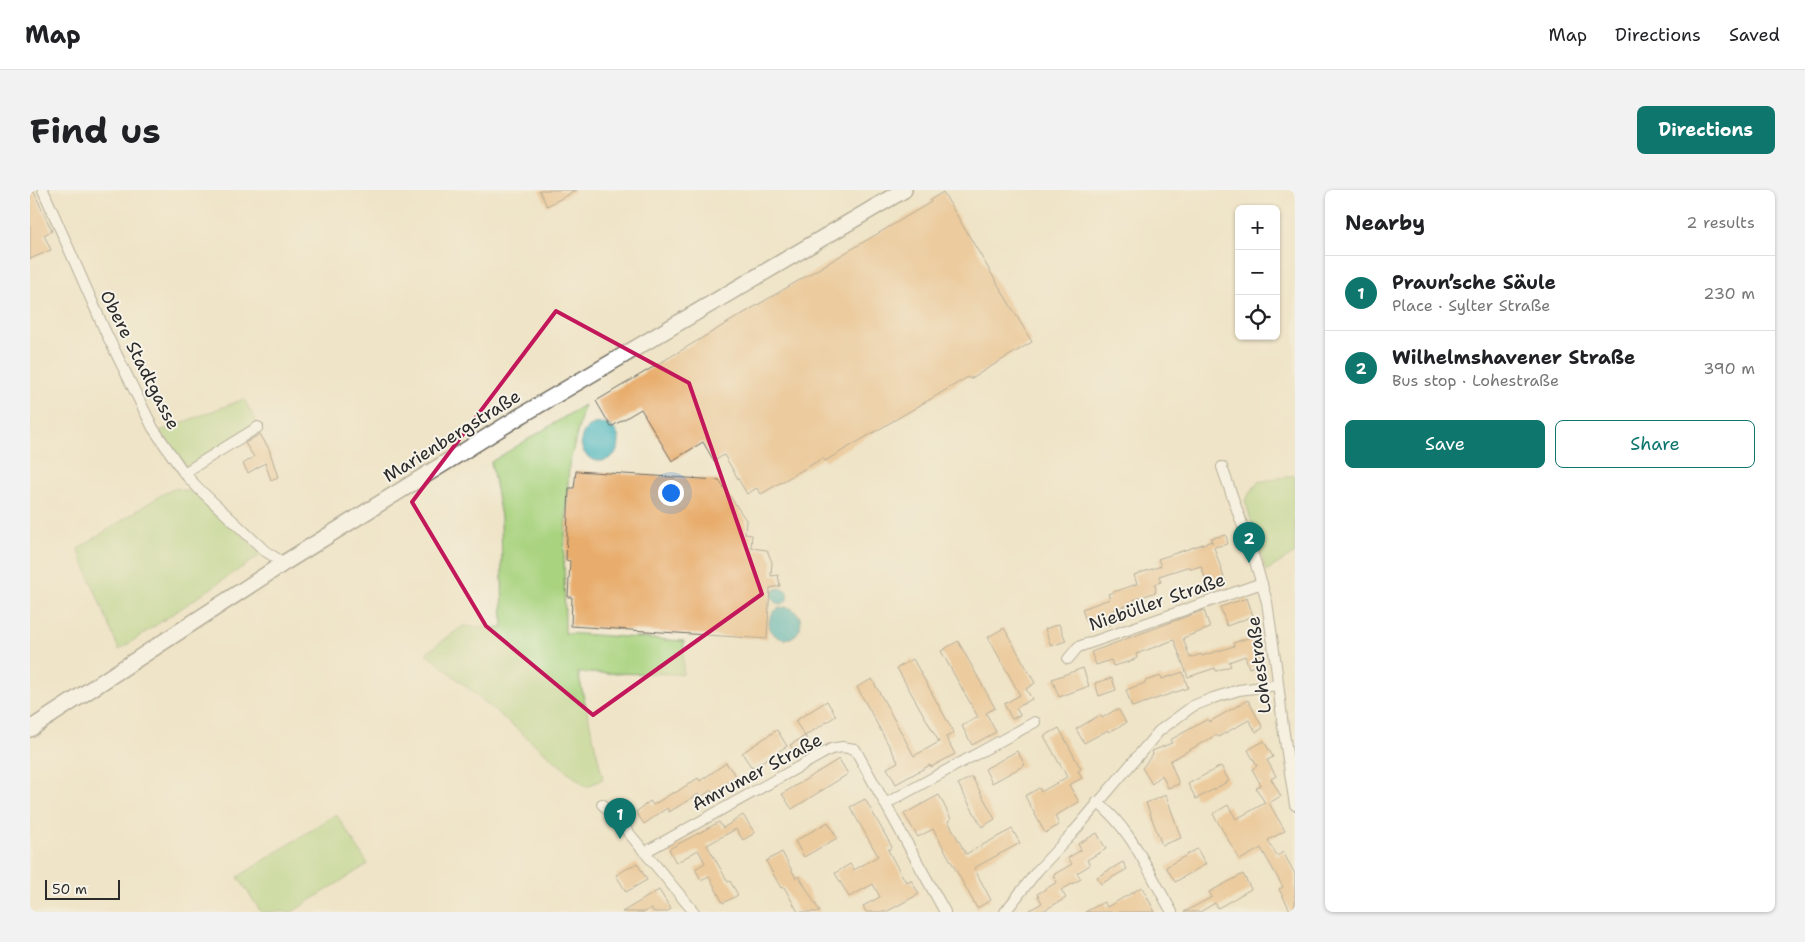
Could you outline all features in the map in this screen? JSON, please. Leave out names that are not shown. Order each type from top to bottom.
[{"type":"main road","name":"Marienbergstraße","points":[[30,729],[284,563],[530,410],[904,190]]},
{"type":"street","name":"Obere Stadtgasse","points":[[43,190],[106,333],[153,428],[184,473],[198,489],[265,550],[284,563]]},
{"type":"street","points":[[184,473],[258,427]]},
{"type":"street","name":"Lohestraße","points":[[1222,467],[1267,602],[1295,805]]},
{"type":"street","name":"Niebüller Straße","points":[[1068,660],[1078,647],[1262,583]]},
{"type":"street","points":[[1005,912],[1038,870],[1071,835],[1143,748],[1173,719],[1193,706],[1213,698],[1239,690],[1278,685]]},
{"type":"street","points":[[885,804],[1035,722]]},
{"type":"street","name":"Amrumer Straße","points":[[645,852],[831,749],[842,747],[855,749],[945,912]]},
{"type":"street","points":[[1097,802],[1116,819],[1130,839],[1172,912]]},
{"type":"street","points":[[602,804],[645,852],[694,912]]},
{"type":"highlighted area","points":[[556,311],[689,383],[762,594],[593,715],[486,626],[412,502]]},
{"type":"green space","points":[[244,399],[257,423],[187,467],[160,431]]},
{"type":"green space","points":[[584,405],[569,466],[564,555],[565,633],[684,641],[683,674],[578,673],[603,779],[586,787],[426,653],[463,626],[503,628],[501,517],[491,462]]},
{"type":"green space","points":[[1295,475],[1295,553],[1266,571],[1245,500],[1258,482]]},
{"type":"green space","points":[[176,488],[198,494],[262,554],[119,650],[78,549],[161,495]]},
{"type":"green space","points":[[336,814],[368,864],[292,912],[261,912],[238,877]]},
{"type":"water","points":[[600,423],[613,429],[619,442],[613,455],[600,461],[587,455],[581,442],[587,429]]},
{"type":"water","points":[[777,588],[783,588],[788,593],[786,602],[777,604],[772,599],[772,593]]},
{"type":"water","points":[[785,607],[791,608],[796,612],[800,617],[800,629],[796,634],[791,638],[785,639],[779,638],[774,634],[770,629],[769,623],[770,617],[774,612],[779,608]]},
{"type":"building","points":[[30,190],[33,190],[52,231],[44,235],[51,250],[30,259]]},
{"type":"building","points":[[539,190],[577,190],[547,206]]},
{"type":"building","points":[[943,192],[1032,342],[970,379],[968,377],[825,461],[823,458],[761,494],[757,488],[747,494],[724,455],[714,461],[703,442],[672,461],[641,409],[611,427],[596,401],[931,202],[930,200]]},
{"type":"building","points":[[260,434],[269,449],[278,477],[271,480],[265,463],[248,473],[243,464],[254,457],[245,443]]},
{"type":"building","points":[[576,471],[719,480],[746,520],[745,534],[752,535],[751,548],[767,550],[772,562],[771,576],[778,575],[780,586],[770,588],[767,639],[571,626],[572,597],[568,597],[570,561],[566,560],[569,488],[574,488]]},
{"type":"building","points":[[1226,535],[1228,544],[1214,547],[1226,584],[1209,589],[1201,566],[1191,569],[1187,567],[1159,576],[1161,582],[1155,584],[1156,592],[1133,600],[1134,603],[1111,611],[1114,623],[1105,626],[1103,619],[1087,624],[1082,609],[1110,599],[1108,594],[1137,584],[1134,575],[1161,566],[1158,559],[1212,541],[1211,538]]},
{"type":"building","points":[[1247,598],[1253,616],[1227,626],[1220,607]]},
{"type":"building","points":[[1204,610],[1210,628],[1183,638],[1190,658],[1234,646],[1233,643],[1254,636],[1263,663],[1249,668],[1245,656],[1229,662],[1231,666],[1216,671],[1215,668],[1188,677],[1174,640],[1136,654],[1137,658],[1128,662],[1113,666],[1111,660],[1096,665],[1091,652]]},
{"type":"building","points":[[1059,624],[1066,641],[1051,646],[1045,629]]},
{"type":"building","points":[[1004,628],[1035,683],[1026,689],[1032,699],[1016,708],[1020,715],[1012,719],[1004,704],[1020,695],[988,637]]},
{"type":"building","points":[[958,641],[995,708],[986,713],[996,732],[972,745],[962,726],[978,717],[941,651]]},
{"type":"building","points":[[913,659],[954,733],[946,737],[955,754],[931,767],[930,765],[896,784],[887,768],[898,762],[857,687],[872,679],[914,756],[939,742],[897,668]]},
{"type":"building","points":[[1083,668],[1089,686],[1059,697],[1052,679]]},
{"type":"building","points":[[1183,672],[1188,688],[1132,707],[1126,690],[1145,683],[1145,681],[1161,676],[1162,679]]},
{"type":"building","points":[[1112,678],[1116,690],[1099,696],[1095,683]]},
{"type":"building","points":[[1248,700],[1263,728],[1256,732],[1249,720],[1218,737],[1216,735],[1170,761],[1179,784],[1168,788],[1162,775],[1152,784],[1142,768],[1153,754],[1152,751],[1172,743],[1170,740],[1208,719],[1209,722]]},
{"type":"building","points":[[827,701],[836,716],[805,736],[795,721]]},
{"type":"building","points":[[1115,710],[1119,710],[1126,723],[1084,743],[1076,729],[1100,715],[1102,718]]},
{"type":"building","points":[[1059,728],[1081,769],[1078,771],[1082,778],[1069,785],[1079,802],[1055,816],[1059,825],[1045,833],[1025,796],[1039,788],[1041,792],[1067,777],[1044,736]]},
{"type":"building","points":[[777,730],[787,746],[752,768],[742,753]]},
{"type":"building","points":[[805,736],[809,743],[795,752],[790,745]]},
{"type":"building","points":[[1264,741],[1273,757],[1267,760],[1276,776],[1271,779],[1281,796],[1269,803],[1285,831],[1268,840],[1277,856],[1283,852],[1295,874],[1295,912],[1291,912],[1279,889],[1283,887],[1261,848],[1240,860],[1213,814],[1228,805],[1236,819],[1265,803],[1256,788],[1261,785],[1252,769],[1257,766],[1248,750]]},
{"type":"building","points":[[1017,751],[1025,765],[992,783],[985,769]]},
{"type":"building","points":[[839,759],[848,774],[792,809],[782,794]]},
{"type":"building","points":[[726,763],[736,776],[720,788],[722,791],[715,796],[711,790],[701,797],[699,794],[669,812],[667,808],[644,824],[636,812],[650,801],[653,805],[698,778],[700,781]]},
{"type":"building","points":[[1221,766],[1229,781],[1196,799],[1188,784]]},
{"type":"building","points":[[972,777],[995,819],[982,827],[958,784]]},
{"type":"building","points":[[939,795],[951,819],[948,821],[966,854],[1012,829],[1020,843],[974,868],[991,900],[977,908],[933,829],[918,837],[904,814]]},
{"type":"building","points":[[1166,795],[1181,838],[1162,845],[1146,803]]},
{"type":"building","points":[[865,799],[892,847],[888,850],[895,863],[906,882],[911,880],[919,894],[886,912],[866,912],[863,906],[880,897],[873,884],[849,897],[835,873],[850,864],[854,870],[878,856],[850,807]]},
{"type":"building","points":[[743,815],[755,833],[743,840],[736,829],[707,845],[728,882],[730,881],[738,895],[723,903],[709,876],[701,880],[695,869],[705,863],[698,850],[676,863],[669,849],[719,822],[723,828]]},
{"type":"building","points":[[828,822],[837,838],[804,857],[795,841]]},
{"type":"building","points":[[1097,833],[1106,849],[1087,860],[1090,865],[1077,873],[1081,879],[1061,890],[1066,898],[1041,912],[1026,912],[1042,903],[1037,894],[1057,882],[1053,875],[1072,864],[1068,858],[1081,850],[1078,844]]},
{"type":"building","points":[[1197,849],[1206,864],[1175,882],[1166,867]]},
{"type":"building","points":[[782,852],[796,878],[799,876],[820,912],[798,912],[784,887],[781,888],[766,861]]},
{"type":"building","points":[[1123,862],[1127,869],[1101,884],[1097,877]]},
{"type":"building","points":[[637,863],[647,880],[626,892],[616,875]]},
{"type":"building","points":[[1243,874],[1251,889],[1218,908],[1215,903],[1200,912],[1184,912],[1212,897],[1209,892]]},
{"type":"building","points":[[1142,887],[1155,912],[1085,912],[1104,902],[1107,907]]},
{"type":"building","points":[[659,890],[671,909],[666,912],[654,912],[651,908],[645,912],[622,912]]},
{"type":"place","name":"Wilhelmshavener Straße","points":[[1249,563]]},
{"type":"place","name":"Praun’sche Säule","points":[[620,839]]}]
